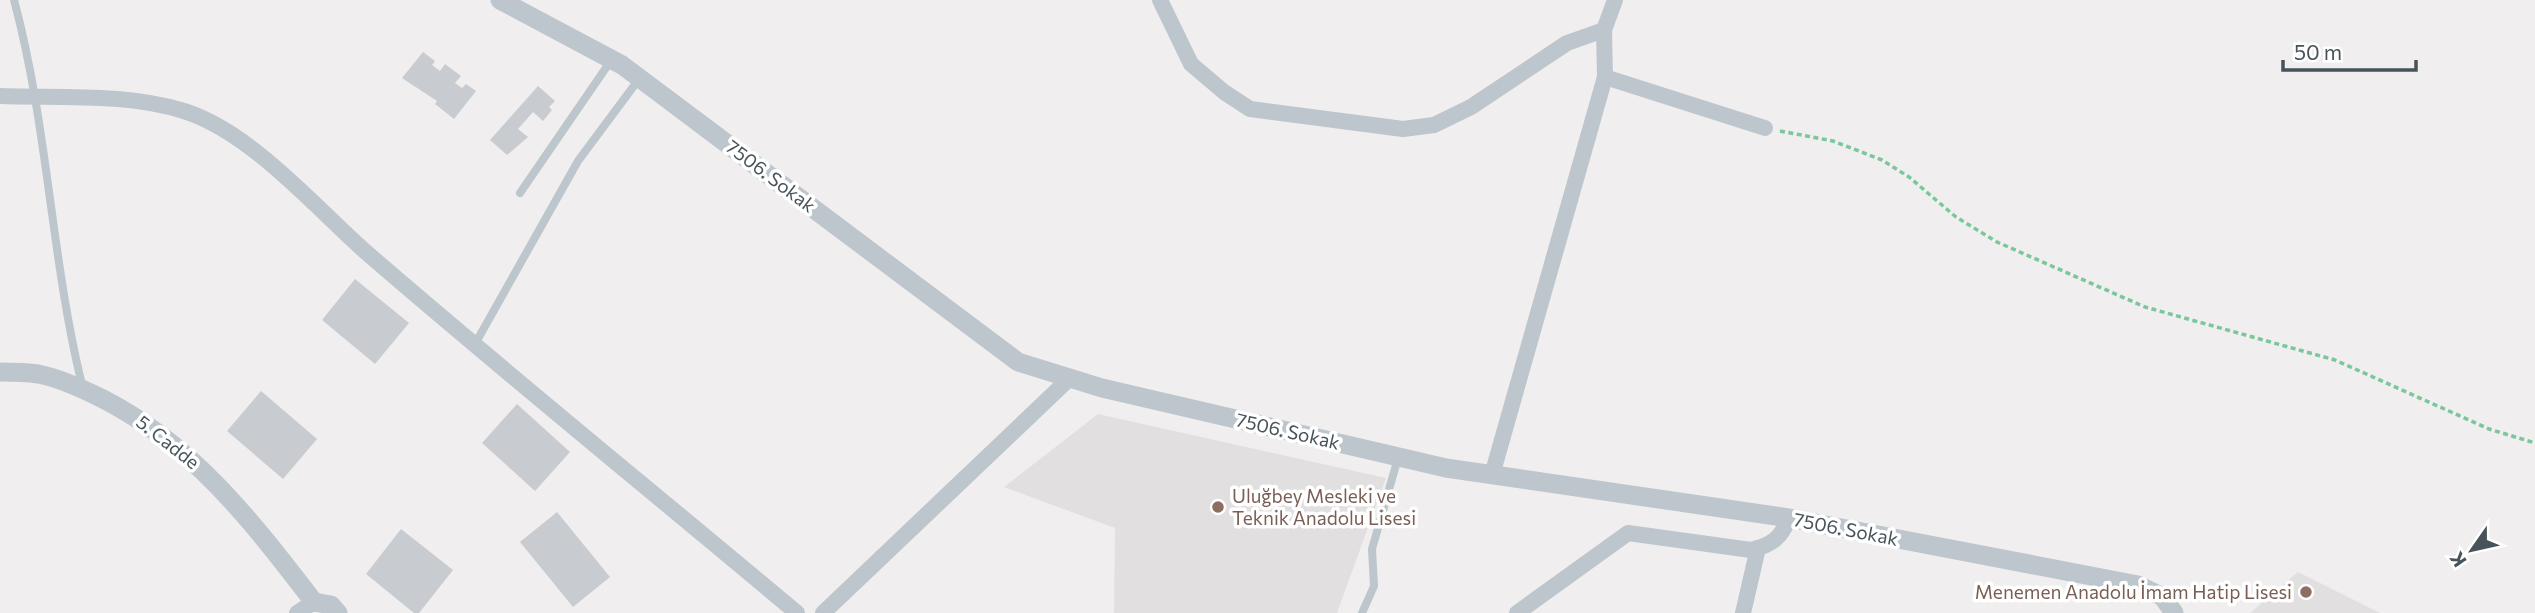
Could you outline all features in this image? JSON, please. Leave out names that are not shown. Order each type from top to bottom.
[{"type":"street","name":"7506. Sokak","points":[[500,0],[612,59],[640,78],[1018,362],[1070,378],[1398,457],[1492,475],[1789,518],[2138,585],[2163,597],[2174,613]]},
{"type":"street","points":[[1160,0],[1191,64],[1224,92],[1250,109],[1403,129],[1434,125],[1471,107],[1567,43],[1604,30]]},
{"type":"street","points":[[1492,475],[1605,77],[1604,30],[1615,0]]},
{"type":"street","points":[[1605,77],[1765,128]]},
{"type":"street","points":[[0,96],[130,101],[184,111],[216,126],[289,180],[366,251],[475,344],[797,613]]},
{"type":"street","name":"5. Cadde","points":[[0,372],[39,374],[82,388],[129,412],[196,461],[262,535],[312,608]]},
{"type":"street","points":[[823,613],[1070,378]]},
{"type":"street","points":[[1517,613],[1628,533],[1751,550],[1768,546],[1782,535],[1789,518]]},
{"type":"street","points":[[1743,613],[1758,548]]},
{"type":"street","points":[[297,613],[331,605],[338,613]]},
{"type":"lane","points":[[14,0],[36,97],[69,335],[82,388]]},
{"type":"lane","points":[[520,193],[612,59]]},
{"type":"lane","points":[[475,344],[578,161],[640,78]]},
{"type":"lane","points":[[1363,613],[1374,586],[1372,549],[1398,457]]},
{"type":"path","points":[[1765,128],[1833,141],[1882,160],[1909,177],[1956,217],[1997,242],[2145,307],[2335,360],[2489,429],[2535,443]]},
{"type":"shaded area","name":"Uluğbey Mesleki ve Teknik Anadolu Lisesi","points":[[1098,414],[1386,478],[1337,613],[1114,613],[1115,528],[1004,487]]},
{"type":"shaded area","name":"Menemen Anadolu İmam Hatip Lisesi","points":[[2298,572],[2380,613],[2250,613]]},
{"type":"building","points":[[423,52],[435,61],[432,65],[440,71],[445,64],[461,76],[455,83],[462,88],[466,84],[476,91],[454,119],[435,104],[437,101],[402,78]]},
{"type":"building","points":[[538,86],[555,101],[549,107],[552,110],[543,121],[533,112],[518,129],[528,137],[507,155],[490,140]]},
{"type":"building","points":[[355,279],[409,323],[375,364],[322,320]]},
{"type":"building","points":[[261,391],[317,439],[283,479],[227,431]]},
{"type":"building","points":[[517,404],[570,452],[535,491],[482,443]]},
{"type":"building","points":[[557,512],[610,577],[573,607],[520,542]]},
{"type":"building","points":[[401,529],[453,570],[419,613],[414,613],[366,574]]},
{"type":"place","name":"Uluğbey Mesleki ve Teknik Anadolu Lisesi","points":[[1218,507]]},
{"type":"place","name":"Menemen Anadolu İmam Hatip Lisesi","points":[[2306,592]]}]
